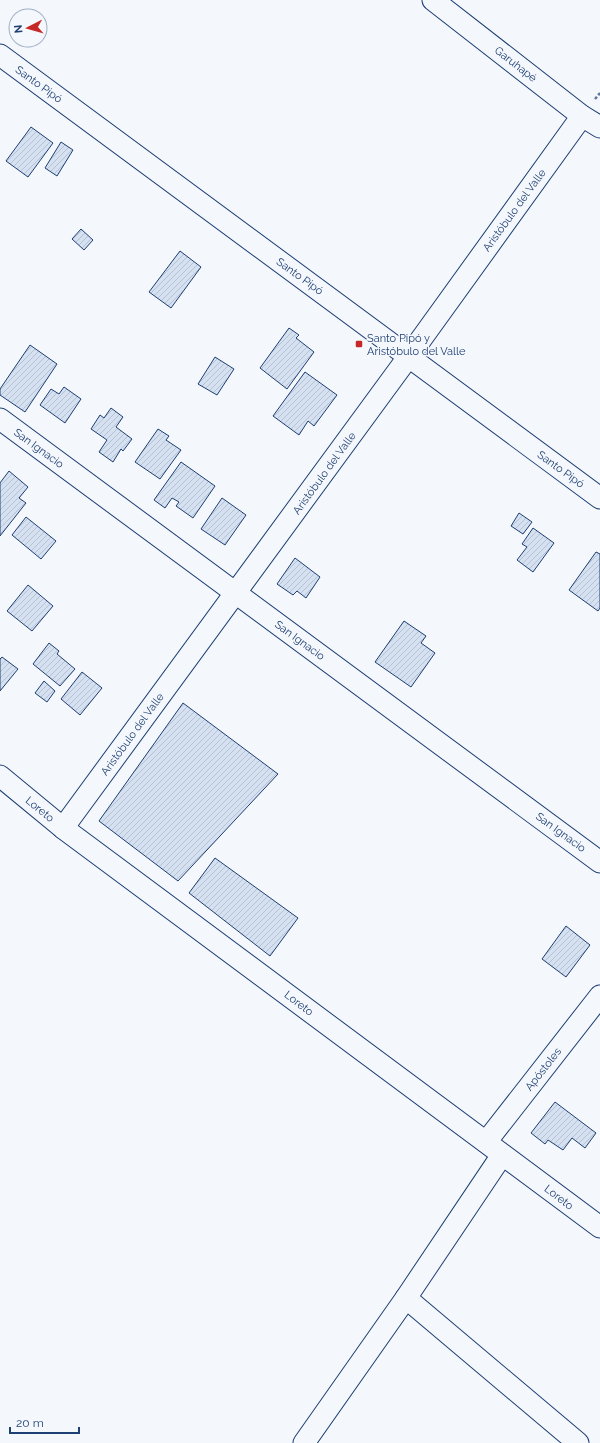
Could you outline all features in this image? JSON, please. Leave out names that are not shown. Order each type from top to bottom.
[{"type":"street","name":"Garuhapé","points":[[433,0],[582,116],[600,127]]},
{"type":"street","name":"Santo Pipó","points":[[0,55],[600,498]]},
{"type":"street","name":"Aristóbulo del Valle","points":[[63,828],[409,356],[582,116]]},
{"type":"street","name":"San Ignacio","points":[[0,419],[600,862]]},
{"type":"street","name":"Loreto","points":[[0,776],[63,828],[600,1228]]},
{"type":"street","name":"Apóstoles","points":[[486,1142],[600,996]]},
{"type":"street","points":[[304,1443],[406,1298],[502,1155]]},
{"type":"street","points":[[406,1298],[578,1443]]},
{"type":"building","points":[[31,127],[53,143],[28,177],[6,161]]},
{"type":"building","points":[[61,142],[73,150],[57,176],[45,168]]},
{"type":"building","points":[[81,229],[93,240],[84,250],[72,239]]},
{"type":"building","points":[[180,251],[201,267],[171,308],[149,292]]},
{"type":"building","points":[[289,328],[299,335],[296,338],[314,352],[287,389],[260,368]]},
{"type":"building","points":[[30,345],[57,364],[25,412],[0,395],[0,389]]},
{"type":"building","points":[[215,357],[234,369],[217,395],[198,384]]},
{"type":"building","points":[[305,372],[337,395],[314,426],[308,421],[299,435],[273,416]]},
{"type":"building","points":[[64,387],[81,399],[65,423],[40,405],[51,389],[59,394]]},
{"type":"building","points":[[111,408],[123,417],[116,427],[132,439],[123,451],[121,449],[113,462],[99,452],[107,440],[91,429],[100,415],[104,418]]},
{"type":"building","points":[[158,429],[169,436],[166,440],[181,450],[160,479],[135,462]]},
{"type":"building","points":[[181,462],[215,486],[193,518],[176,506],[179,502],[172,498],[165,508],[154,500]]},
{"type":"building","points":[[9,471],[28,487],[19,498],[26,503],[0,536],[0,483]]},
{"type":"building","points":[[222,498],[246,515],[225,545],[201,529]]},
{"type":"building","points":[[519,513],[532,522],[523,534],[511,526]]},
{"type":"building","points":[[26,517],[56,541],[41,559],[12,535]]},
{"type":"building","points":[[533,528],[554,543],[533,572],[517,560],[527,547],[522,544]]},
{"type":"building","points":[[596,552],[600,554],[600,608],[598,611],[569,590]]},
{"type":"building","points":[[295,558],[320,577],[306,598],[297,591],[293,595],[277,584]]},
{"type":"building","points":[[28,585],[53,606],[32,631],[7,611]]},
{"type":"building","points":[[404,621],[426,636],[421,643],[435,653],[411,687],[375,662]]},
{"type":"building","points":[[49,643],[59,651],[57,654],[75,669],[60,686],[33,664]]},
{"type":"building","points":[[2,657],[18,669],[0,691],[0,659]]},
{"type":"building","points":[[82,672],[102,688],[80,715],[61,699]]},
{"type":"building","points":[[44,681],[55,691],[47,702],[35,693]]},
{"type":"building","points":[[183,703],[278,774],[178,881],[99,821]]},
{"type":"building","points":[[215,858],[298,918],[270,956],[189,893]]},
{"type":"building","points":[[566,926],[590,945],[566,977],[542,959]]},
{"type":"building","points":[[555,1102],[596,1133],[585,1148],[572,1138],[563,1150],[548,1140],[545,1144],[531,1133]]},
{"type":"place","name":"Santo Pipó y Aristóbulo del Valle","points":[[359,344]]}]
